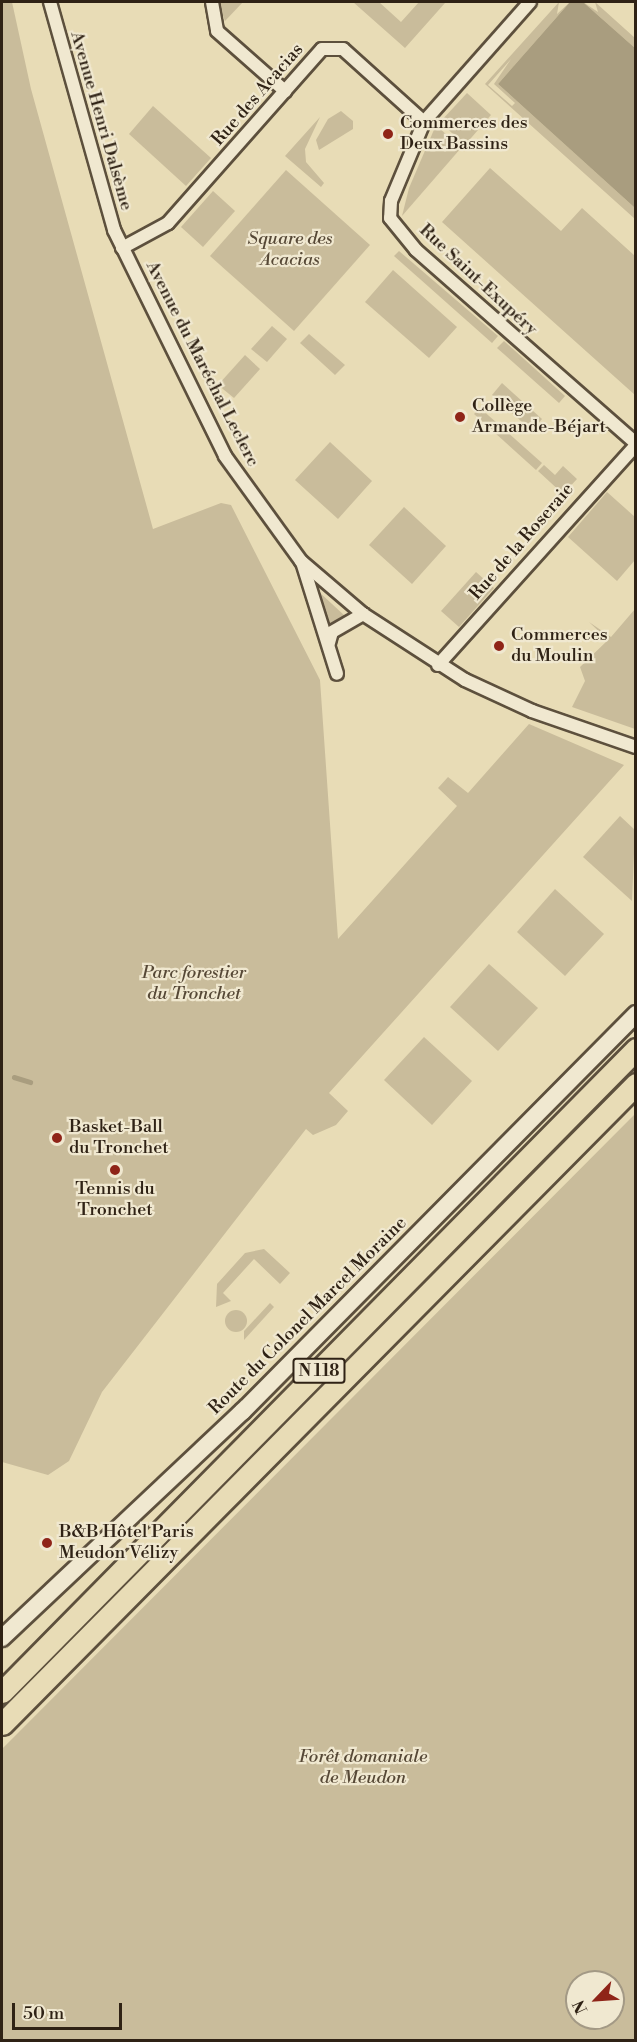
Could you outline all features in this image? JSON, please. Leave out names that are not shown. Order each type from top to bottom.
[{"type":"highway","name":"N 118","points":[[2,1692],[636,1048]]},
{"type":"highway","name":"N 118","points":[[2,1724],[636,1084]]},
{"type":"street","name":"Avenue Henri Dalsème","points":[[50,2],[99,190],[122,248]]},
{"type":"street","points":[[212,2],[217,31],[285,91]]},
{"type":"street","name":"Rue Saint-Exupéry","points":[[530,2],[424,122],[392,201],[393,224],[490,318],[636,444]]},
{"type":"street","name":"Rue des Acacias","points":[[122,248],[168,224],[322,49],[332,45],[424,122]]},
{"type":"street","name":"Avenue du Maréchal Leclerc","points":[[122,248],[225,456],[301,561],[363,614],[438,665],[532,711],[636,747]]},
{"type":"street","name":"Rue de la Roseraie","points":[[438,665],[636,444]]},
{"type":"street","points":[[301,561],[337,674]]},
{"type":"street","points":[[329,643],[333,632],[363,614]]},
{"type":"street","name":"Route du Colonel Marcel Moraine","points":[[2,1638],[242,1412],[636,1014]]},
{"type":"green space","name":"Parc forestier du Tronchet","points":[[2,2],[12,2],[31,89],[153,529],[221,503],[231,505],[320,680],[338,939],[457,806],[438,788],[448,777],[468,793],[529,724],[624,765],[329,1093],[348,1111],[336,1125],[313,1135],[306,1129],[102,1392],[69,1461],[48,1475],[2,1462]]},
{"type":"green space","points":[[218,2],[243,2],[225,21]]},
{"type":"green space","points":[[353,2],[379,2],[401,22],[419,2],[445,3],[405,48]]},
{"type":"green space","points":[[559,2],[557,14],[570,2],[498,84],[635,208],[635,219],[485,84]],"holes":[[[511,59],[494,84],[515,103],[512,106],[488,85]]]},
{"type":"green space","points":[[583,2],[598,12],[595,2],[635,38],[635,48]]},
{"type":"green space","points":[[467,93],[491,115],[465,145],[440,122]]},
{"type":"green space","points":[[153,106],[211,158],[186,186],[129,134]]},
{"type":"green space","points":[[341,111],[353,121],[353,129],[319,150],[316,140],[328,119]]},
{"type":"green space","points":[[320,117],[305,149],[306,162],[324,183],[321,187],[285,156]]},
{"type":"green space","points":[[436,125],[461,148],[402,216],[409,188]]},
{"type":"green space","points":[[490,168],[561,231],[582,208],[635,256],[635,395],[442,222]]},
{"type":"green space","name":"Square des Acacias","points":[[286,170],[370,245],[294,331],[210,256]]},
{"type":"green space","points":[[213,191],[235,211],[203,247],[181,227]]},
{"type":"green space","points":[[399,251],[498,336],[492,343],[394,256]]},
{"type":"green space","points":[[393,270],[457,327],[429,358],[365,302]]},
{"type":"green space","points":[[272,326],[287,339],[267,362],[251,349]]},
{"type":"green space","points":[[309,334],[345,365],[335,375],[300,343]]},
{"type":"green space","points":[[504,341],[565,396],[559,403],[497,348]]},
{"type":"green space","points":[[245,355],[260,369],[234,398],[218,385]]},
{"type":"green space","points":[[502,383],[542,419],[532,431],[492,395]]},
{"type":"green space","points":[[480,408],[542,463],[536,470],[474,414]]},
{"type":"green space","points":[[330,442],[372,481],[338,519],[295,480]]},
{"type":"green space","points":[[544,465],[555,475],[563,466],[577,479],[563,494],[538,471]]},
{"type":"green space","points":[[607,492],[635,517],[635,560],[617,581],[568,537]]},
{"type":"green space","points":[[404,507],[446,546],[412,584],[369,545]]},
{"type":"green space","points":[[476,572],[494,588],[459,627],[441,611]]},
{"type":"green space","points":[[318,591],[345,616],[328,625]]},
{"type":"green space","points":[[635,609],[635,729],[572,707],[585,681],[580,667],[608,640],[589,622],[611,637]]},
{"type":"green space","points":[[620,816],[635,830],[632,901],[583,857]]},
{"type":"green space","points":[[555,889],[604,934],[565,976],[517,932]]},
{"type":"green space","points":[[489,964],[538,1008],[498,1051],[450,1007]]},
{"type":"green space","points":[[424,1037],[472,1081],[432,1125],[384,1080]]},
{"type":"green space","name":"Forêt domaniale de Meudon","points":[[635,1114],[635,2040],[2,2040],[2,1749]]},
{"type":"green space","points":[[264,1249],[290,1273],[280,1284],[254,1259],[223,1293],[231,1301],[216,1307],[217,1284],[245,1253]]},
{"type":"green space","points":[[270,1303],[274,1307],[244,1340],[244,1331]]},
{"type":"green space","points":[[236,1310],[244,1313],[247,1321],[244,1329],[236,1332],[228,1329],[225,1321],[228,1313]]},
{"type":"shaded area","points":[[570,2],[583,2],[635,48],[635,208],[498,84]]},
{"type":"waterway","points":[[14,1077],[30,1082]]},
{"type":"place","name":"Commerces des Deux Bassins","points":[[388,134]]},
{"type":"place","name":"Collège Armande-Béjart","points":[[460,417]]},
{"type":"place","name":"Commerces du Moulin","points":[[499,646]]},
{"type":"place","name":"Basket-Ball du Tronchet","points":[[57,1138]]},
{"type":"place","name":"Tennis du Tronchet","points":[[115,1170]]},
{"type":"place","name":"B&B Hôtel Paris Meudon Vélizy","points":[[47,1543]]}]
